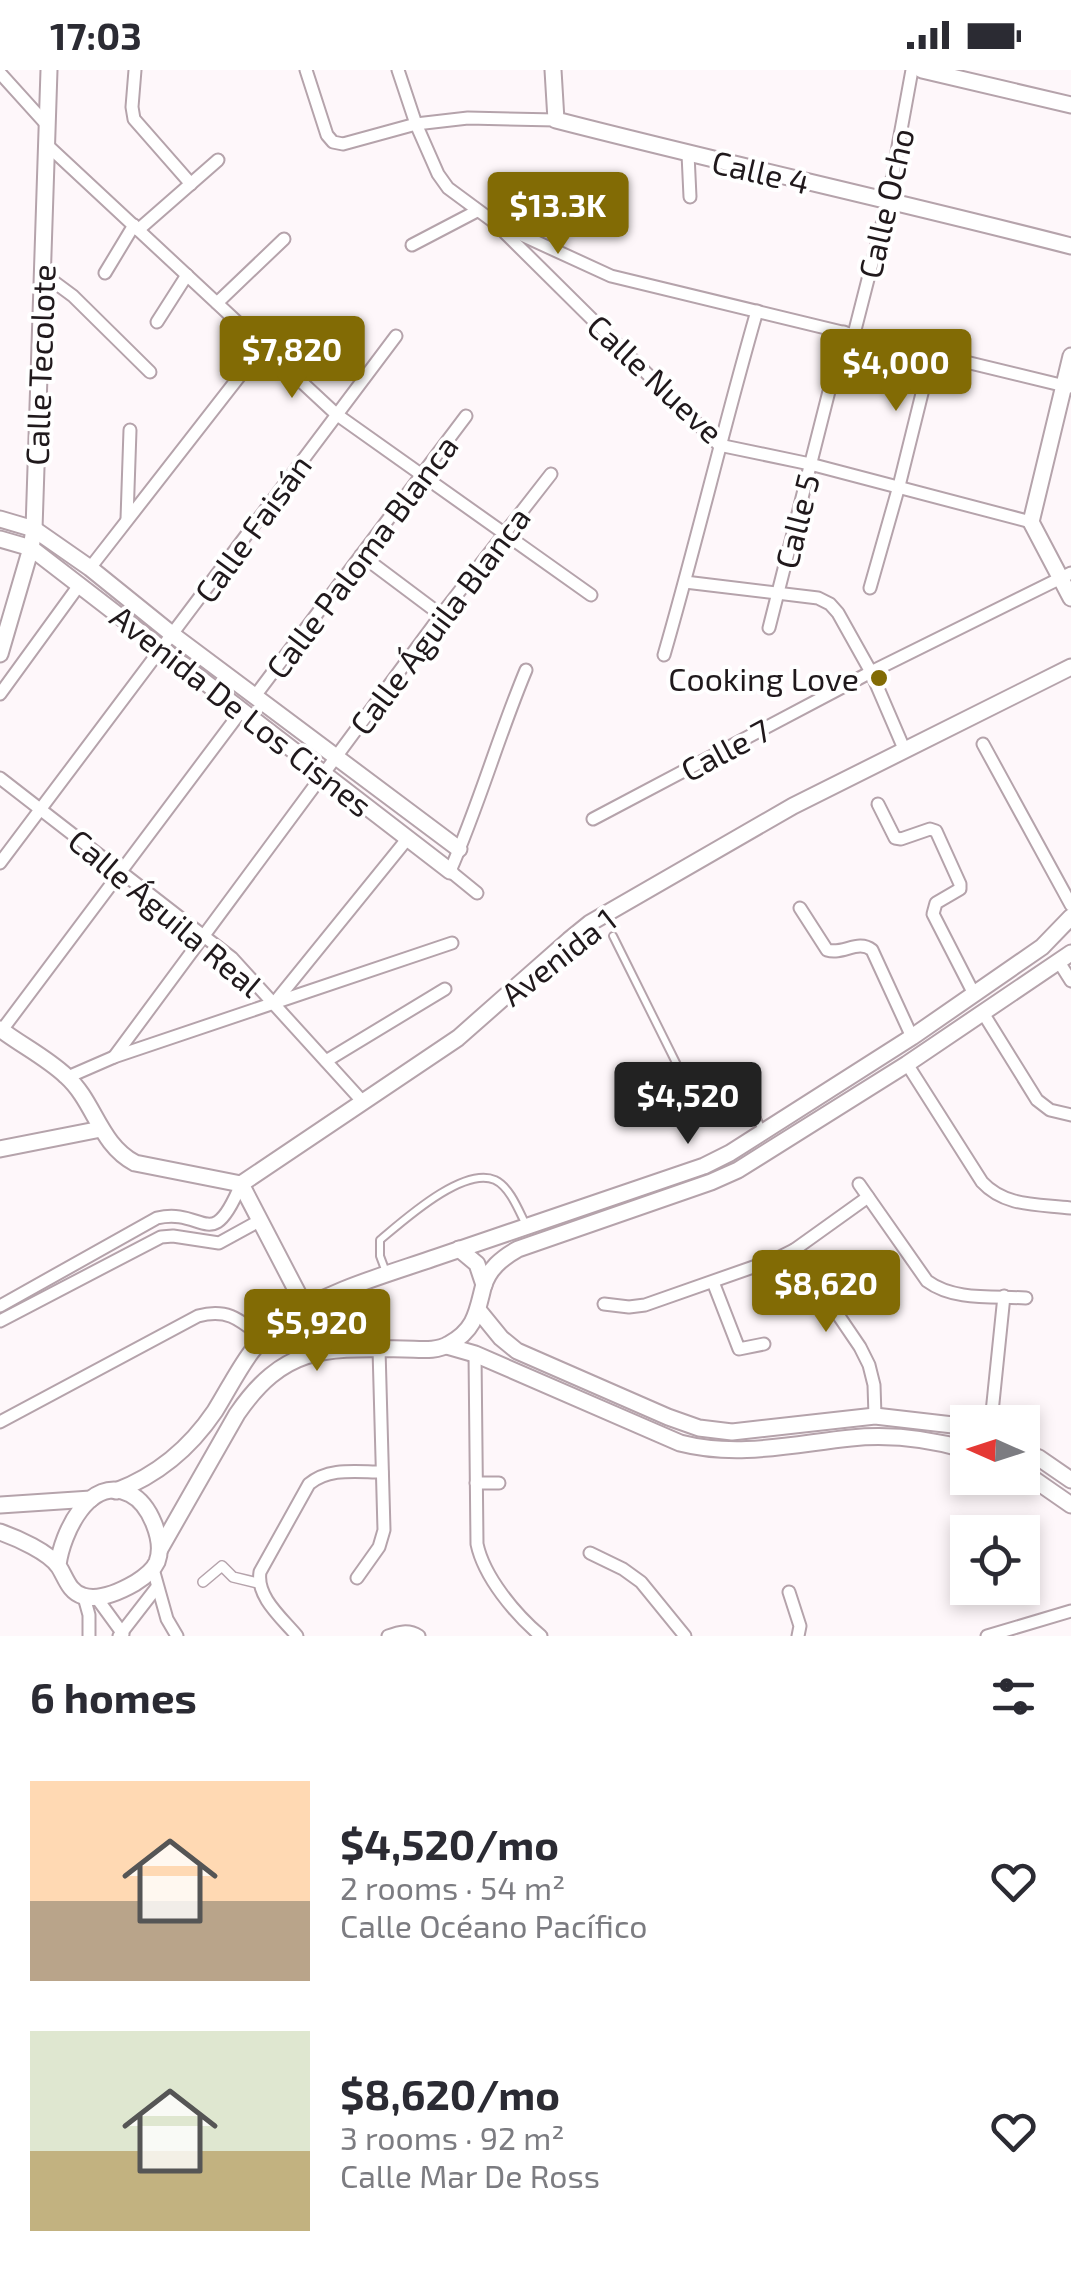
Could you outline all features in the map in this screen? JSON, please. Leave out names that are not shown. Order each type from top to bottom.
[{"type":"street","name":"Calle Tecolote","points":[[0,654],[34,529],[50,70]]},
{"type":"street","points":[[135,70],[134,119],[191,184]]},
{"type":"street","name":"Calle 4","points":[[306,70],[326,135],[332,142],[343,144],[416,124],[468,118],[556,120],[1071,246]]},
{"type":"street","name":"Calle Nueve","points":[[398,70],[416,124],[448,188],[494,222],[719,445],[810,464],[1031,522]]},
{"type":"street","points":[[554,70],[556,120]]},
{"type":"street","name":"Calle Ocho","points":[[849,333],[888,200],[912,70]]},
{"type":"street","points":[[922,70],[950,73],[1071,106]]},
{"type":"street","points":[[0,73],[47,124]]},
{"type":"street","points":[[46,144],[336,414],[590,595]]},
{"type":"street","points":[[688,154],[690,197]]},
{"type":"street","points":[[106,273],[136,228],[218,160]]},
{"type":"street","points":[[412,244],[477,211]]},
{"type":"street","points":[[494,222],[611,276],[1067,387]]},
{"type":"street","points":[[217,303],[284,239]]},
{"type":"street","points":[[42,273],[73,296],[150,372]]},
{"type":"street","points":[[157,322],[187,275]]},
{"type":"street","points":[[664,655],[757,310]]},
{"type":"street","name":"Calle 5","points":[[768,628],[849,333]]},
{"type":"street","name":"Calle Faisán","points":[[0,862],[396,336]]},
{"type":"street","points":[[90,568],[263,346]]},
{"type":"street","points":[[870,588],[932,353]]},
{"type":"street","points":[[1071,356],[1067,387],[1031,522],[1066,575],[1071,598]]},
{"type":"street","name":"Calle Paloma Blanca","points":[[255,696],[466,416]]},
{"type":"street","points":[[127,519],[130,430]]},
{"type":"street","name":"Calle Águila Blanca","points":[[114,1057],[440,616],[550,474]]},
{"type":"street","name":"Avenida De Los Cisnes","points":[[0,519],[34,529],[90,568],[460,850]]},
{"type":"street","name":"Avenida De Los Cisnes","points":[[0,539],[31,548],[80,584],[478,893]]},
{"type":"street","points":[[361,555],[440,616]]},
{"type":"street","name":"Calle 7","points":[[593,819],[870,672],[1066,575]]},
{"type":"street","points":[[685,582],[778,593]]},
{"type":"street","points":[[0,694],[80,584]]},
{"type":"street","name":"Calle 5","points":[[778,593],[818,598],[838,613],[870,672],[905,751]]},
{"type":"street","name":"Avenida 1","points":[[240,1184],[458,1038],[590,923],[793,806],[1071,667]]},
{"type":"street","points":[[450,871],[526,670]]},
{"type":"street","name":"Calle Paloma Blanca","points":[[1,1030],[242,710]]},
{"type":"street","points":[[982,744],[1071,905]]},
{"type":"street","name":"Calle Águila Real","points":[[0,778],[232,958],[363,1102]]},
{"type":"street","points":[[878,804],[895,838],[930,828],[936,831],[960,889],[936,904],[933,914],[974,994]]},
{"type":"street","points":[[274,1003],[408,838]]},
{"type":"street","points":[[800,908],[827,950],[839,952],[860,945],[872,950],[912,1037]]},
{"type":"street","points":[[58,1565],[60,1551],[78,1512],[91,1499],[139,1482],[182,1452],[214,1412],[251,1352],[278,1324],[304,1306],[704,1166],[912,1037],[1042,947],[1071,918]]},
{"type":"street","points":[[68,1077],[114,1057],[452,943]]},
{"type":"street","points":[[90,1597],[124,1589],[153,1569],[160,1549],[237,1414],[278,1369],[301,1356],[340,1348],[432,1350],[447,1346],[470,1326],[479,1311],[484,1286],[502,1258],[738,1170],[907,1064],[1065,957],[1071,981]]},
{"type":"street","points":[[326,1061],[445,989]]},
{"type":"street","points":[[984,1013],[1038,1100],[1050,1110],[1071,1115]]},
{"type":"street","points":[[1,1030],[68,1077],[111,1146],[122,1156],[135,1163],[240,1184]]},
{"type":"street","points":[[907,1064],[993,1194],[1008,1200],[1071,1208]]},
{"type":"street","points":[[798,1109],[808,1127]]},
{"type":"street","points":[[0,1149],[101,1129]]},
{"type":"street","points":[[0,1306],[157,1218],[171,1216],[218,1223],[226,1215],[240,1184]]},
{"type":"street","points":[[240,1184],[304,1306]]},
{"type":"street","points":[[859,1184],[937,1288],[950,1293],[1026,1298]]},
{"type":"street","points":[[604,1304],[645,1305],[767,1263],[794,1250],[868,1197]]},
{"type":"street","points":[[226,1215],[237,1235]]},
{"type":"street","points":[[157,1218],[161,1237]]},
{"type":"street","points":[[0,1321],[161,1237],[213,1244],[227,1241],[260,1221]]},
{"type":"street","points":[[460,1249],[478,1264],[484,1286]]},
{"type":"street","points":[[794,1250],[870,1365],[875,1416]]},
{"type":"street","points":[[68,1270],[75,1282]]},
{"type":"street","points":[[713,1282],[739,1349],[764,1344]]},
{"type":"street","points":[[993,1405],[1004,1296]]},
{"type":"street","points":[[479,1311],[517,1352],[699,1428],[747,1431],[875,1416],[950,1425]]},
{"type":"street","points":[[0,1422],[198,1316],[228,1314],[263,1338]]},
{"type":"street","points":[[447,1346],[475,1354],[680,1444],[701,1449],[762,1450],[874,1437],[950,1446]]},
{"type":"street","points":[[356,1578],[379,1547],[384,1530],[379,1349]]},
{"type":"street","points":[[475,1354],[477,1544],[481,1563],[541,1636]]},
{"type":"street","points":[[875,1416],[914,1427],[944,1444]]},
{"type":"street","points":[[1040,1459],[1071,1480]]},
{"type":"street","points":[[296,1636],[262,1594],[260,1572],[310,1484],[319,1476],[333,1472],[382,1472]]},
{"type":"street","points":[[476,1483],[499,1482]]},
{"type":"street","points":[[1040,1484],[1071,1505]]},
{"type":"street","points":[[116,1491],[127,1493],[144,1507],[160,1549]]},
{"type":"street","points":[[0,1505],[91,1499]]},
{"type":"street","points":[[0,1532],[18,1538],[58,1565],[68,1584],[90,1597],[122,1634],[158,1587]]},
{"type":"street","points":[[590,1553],[641,1582],[685,1636]]},
{"type":"street","points":[[203,1582],[222,1566],[233,1578],[258,1583]]},
{"type":"street","points":[[153,1569],[167,1619],[177,1636]]},
{"type":"street","points":[[789,1592],[800,1626],[798,1636]]},
{"type":"street","points":[[89,1636],[90,1597]]},
{"type":"street","points":[[987,1636],[1071,1611]]},
{"type":"street","points":[[388,1636],[400,1632],[419,1636]]},
{"type":"lane","points":[[613,936],[700,1112],[712,1114],[741,1100],[748,1104],[764,1132]]},
{"type":"lane","points":[[387,1274],[380,1256],[380,1240],[416,1210],[460,1183],[479,1178],[495,1180],[506,1190],[527,1226]]},
{"type":"place","name":"Cooking Love","points":[[879,678]]}]
